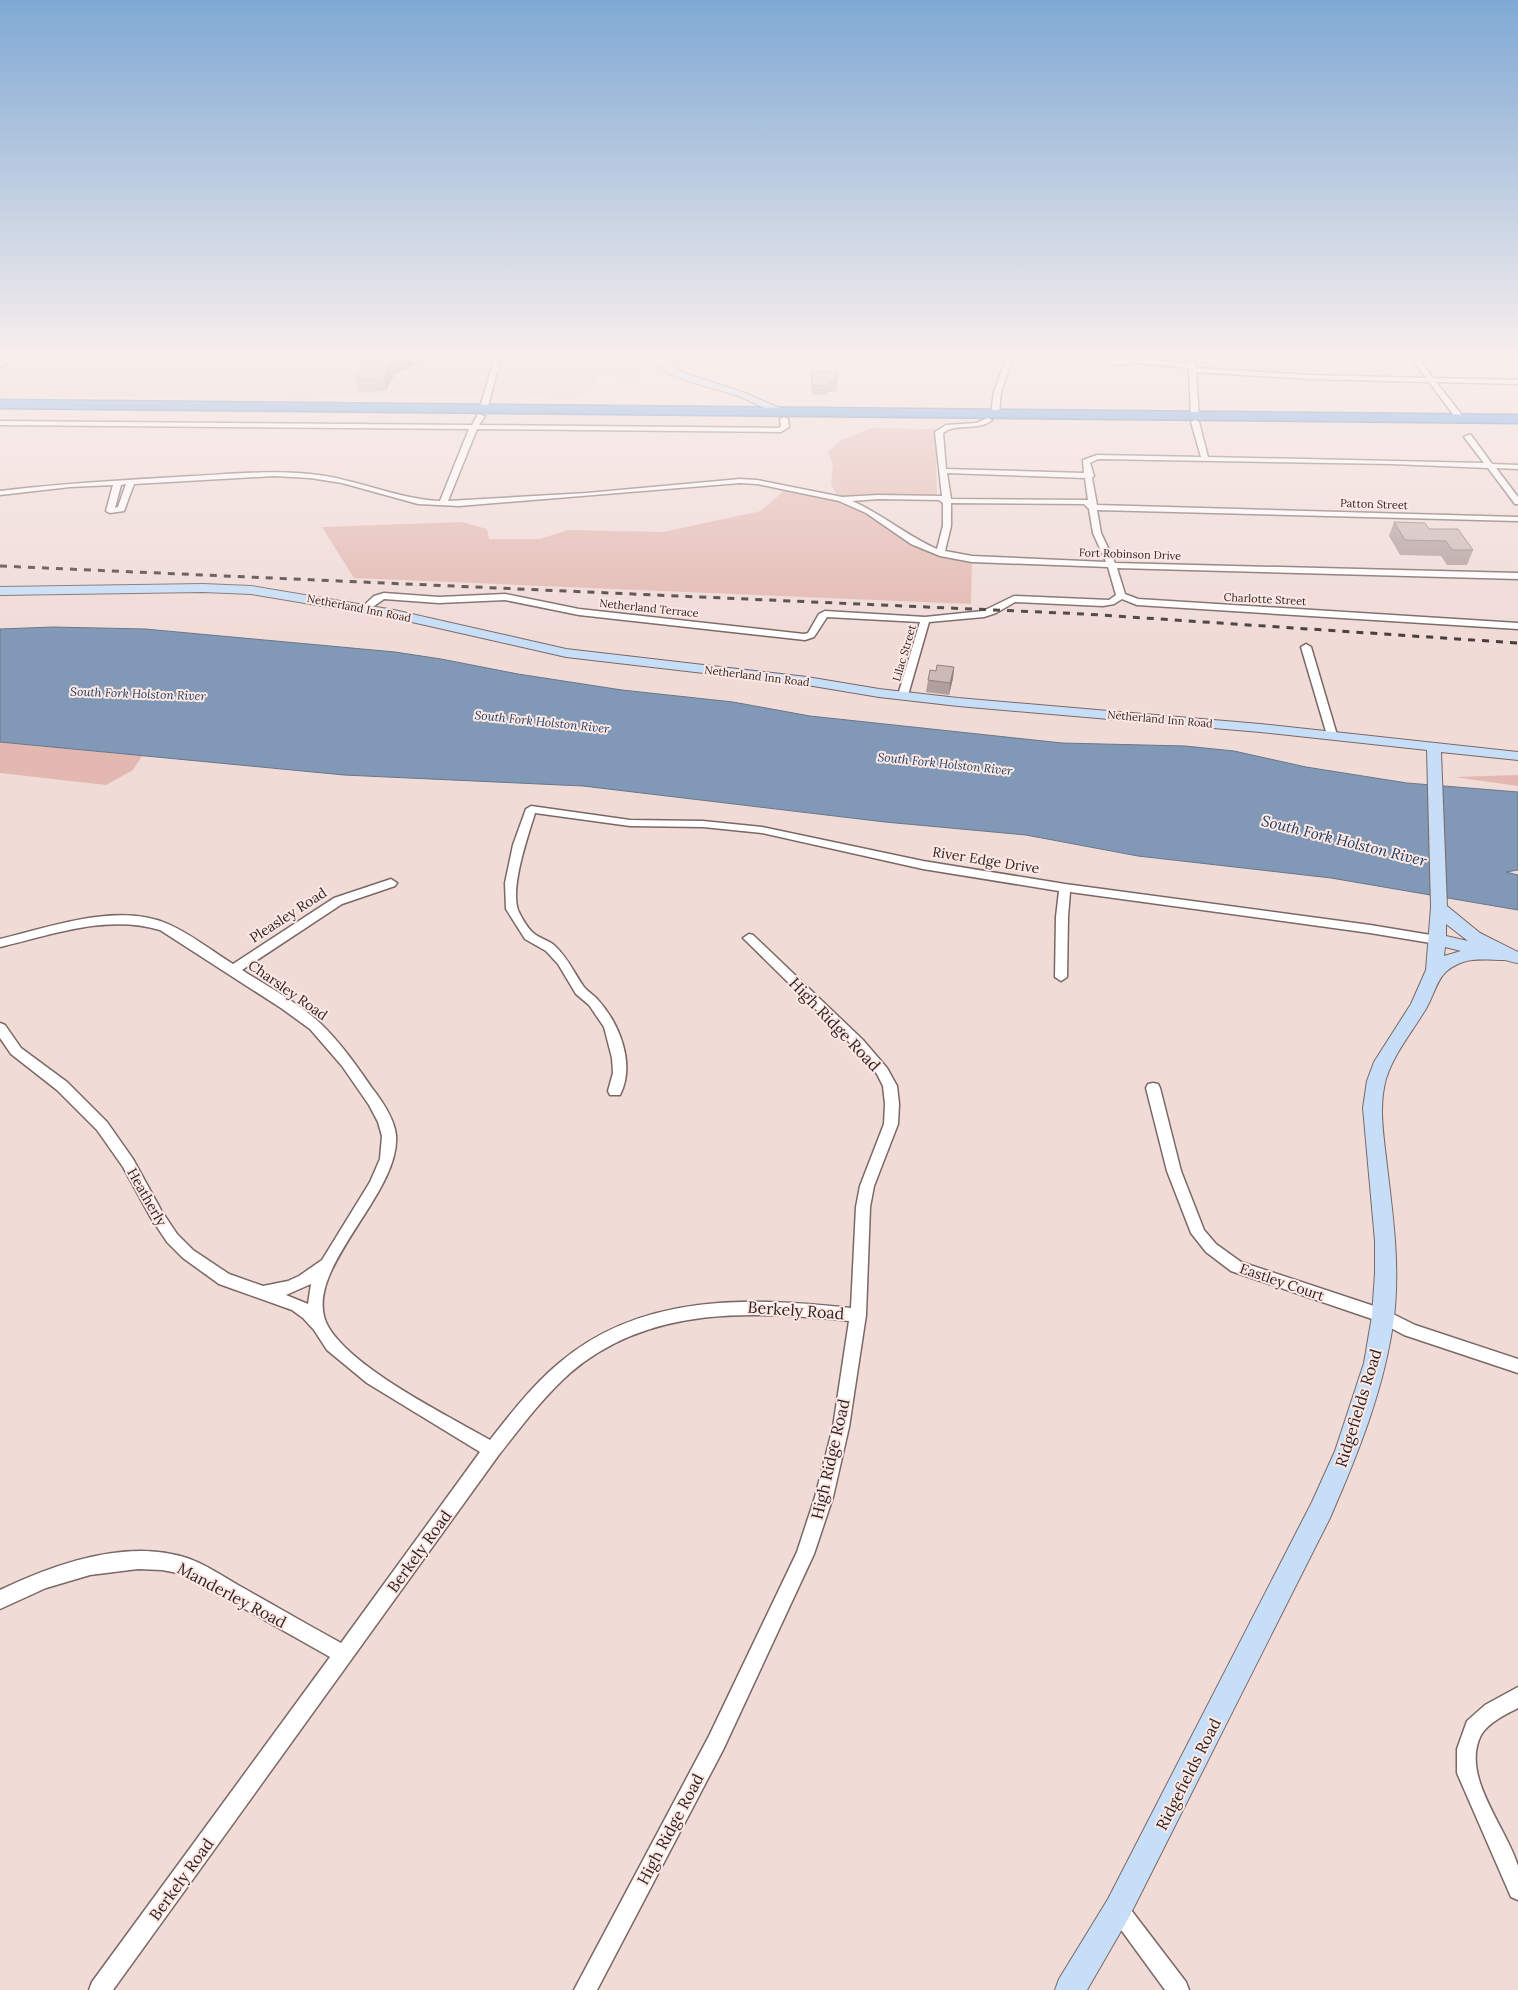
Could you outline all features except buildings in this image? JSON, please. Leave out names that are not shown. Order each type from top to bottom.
[{"type":"main road","name":"Netherland Inn Road","points":[[0,591],[227,588],[280,594],[364,608],[566,653],[798,680],[903,696],[1332,735],[1518,756]]},
{"type":"main road","points":[[1392,742],[1419,755],[1435,771],[1445,762],[1460,755],[1488,753]]},
{"type":"main road","name":"Ridgefields Road","points":[[1070,1990],[1118,1910],[1321,1510],[1347,1451],[1375,1363],[1386,1273],[1386,1241],[1373,1122],[1373,1093],[1384,1062],[1419,1004],[1435,970],[1439,907],[1434,747]]},
{"type":"main road","points":[[1439,907],[1463,931],[1479,942],[1517,958]]},
{"type":"main road","points":[[1437,940],[1517,958]]},
{"type":"main road","points":[[1435,970],[1448,960],[1471,954],[1517,958]]},
{"type":"street","points":[[443,503],[466,449]]},
{"type":"street","points":[[940,449],[947,526],[940,553]]},
{"type":"street","points":[[1202,449],[1205,459]]},
{"type":"street","points":[[1480,449],[1518,502]]},
{"type":"street","points":[[1121,596],[1112,565],[1097,533],[1092,507],[1090,476],[1086,462],[1097,456],[1518,467]]},
{"type":"street","points":[[942,471],[1090,476]]},
{"type":"street","name":"Fort Robinson Drive","points":[[0,493],[131,481],[255,475],[310,476],[344,481],[418,502],[476,503],[586,495],[724,481],[757,482],[841,499],[869,511],[914,542],[940,553],[972,558],[1112,565],[1518,576]]},
{"type":"street","points":[[118,482],[110,511],[121,509],[131,481]]},
{"type":"street","name":"Patton Street","points":[[841,499],[897,497],[940,498],[946,501],[1086,502],[1092,507],[1518,519]]},
{"type":"street","name":"Netherland Terrace","points":[[364,608],[377,598],[384,596],[439,600],[505,597],[579,612],[805,637],[811,635],[825,614],[925,620]]},
{"type":"street","name":"Lilac Street","points":[[903,696],[919,635],[925,620],[984,614],[996,610],[1006,601],[1014,599],[1103,603],[1111,602],[1121,596]]},
{"type":"street","name":"Charlotte Street","points":[[1121,596],[1137,602],[1518,626]]},
{"type":"street","points":[[1306,647],[1332,735]]},
{"type":"street","name":"River Edge Drive","points":[[615,1091],[620,1073],[620,1065],[610,1026],[593,1002],[580,991],[562,962],[550,948],[530,936],[512,909],[511,883],[519,845],[532,810],[630,823],[703,824],[762,830],[923,865],[1066,888],[1360,927],[1437,940]]},
{"type":"street","name":"Pleasley Road","points":[[233,970],[338,901],[392,883]]},
{"type":"street","points":[[1061,977],[1062,918],[1066,888]]},
{"type":"street","name":"Charsley Road","points":[[0,943],[102,921],[145,920],[164,927],[233,970],[304,1017],[321,1032],[364,1086],[382,1118],[388,1135],[388,1149],[376,1182],[334,1252]]},
{"type":"street","name":"High Ridge Road","points":[[585,1990],[716,1743],[805,1554],[824,1497],[841,1427],[858,1315],[863,1207],[867,1186],[884,1146],[890,1124],[892,1104],[890,1086],[882,1071],[858,1043],[749,938]]},
{"type":"street","name":"Heatherly","points":[[0,1028],[16,1051],[62,1086],[102,1126],[128,1163],[156,1214],[172,1238],[188,1254],[224,1279],[297,1305],[308,1313],[338,1352],[393,1391],[492,1450]]},
{"type":"street","name":"Eastley Court","points":[[1153,1088],[1174,1171],[1198,1233],[1211,1248],[1236,1267],[1382,1316],[1410,1330],[1518,1366]]},
{"type":"street","points":[[262,1293],[278,1291],[305,1281],[316,1274],[334,1252]]},
{"type":"street","name":"Heatherly","points":[[321,1329],[315,1308],[316,1292],[324,1269],[334,1252]]},
{"type":"street","name":"Berkely Road","points":[[100,1990],[492,1450],[549,1382],[577,1358],[606,1340],[637,1327],[700,1309],[781,1306],[858,1315]]},
{"type":"street","name":"Manderley Road","points":[[0,1600],[21,1589],[75,1569],[103,1563],[132,1560],[163,1561],[186,1566],[344,1655]]},
{"type":"street","points":[[1518,1697],[1492,1712],[1474,1728],[1467,1749],[1467,1773],[1518,1890]]},
{"type":"street","points":[[1118,1910],[1178,1990]]},
{"type":"shaded area","points":[[831,449],[936,449],[937,494],[930,496],[866,494],[842,496],[836,494],[831,484],[833,464],[828,452]]},
{"type":"shaded area","points":[[787,488],[856,505],[914,542],[972,561],[971,604],[354,578],[322,527],[462,522],[487,529],[489,539],[540,539],[568,530],[663,532],[761,511]]},
{"type":"shaded area","points":[[0,742],[142,756],[133,770],[106,785],[0,773]]},
{"type":"shaded area","points":[[1518,775],[1518,786],[1454,777]]},
{"type":"water","name":"South Fork Holston River","points":[[53,627],[145,629],[395,652],[518,674],[622,690],[733,702],[810,716],[1062,743],[1185,746],[1234,751],[1306,767],[1407,783],[1518,792],[1518,870],[1506,872],[1518,875],[1518,910],[1331,878],[1138,856],[1026,835],[885,822],[583,786],[344,775],[0,742],[0,629]]},
{"type":"railway","points":[[0,566],[1085,614],[1518,643]]}]
